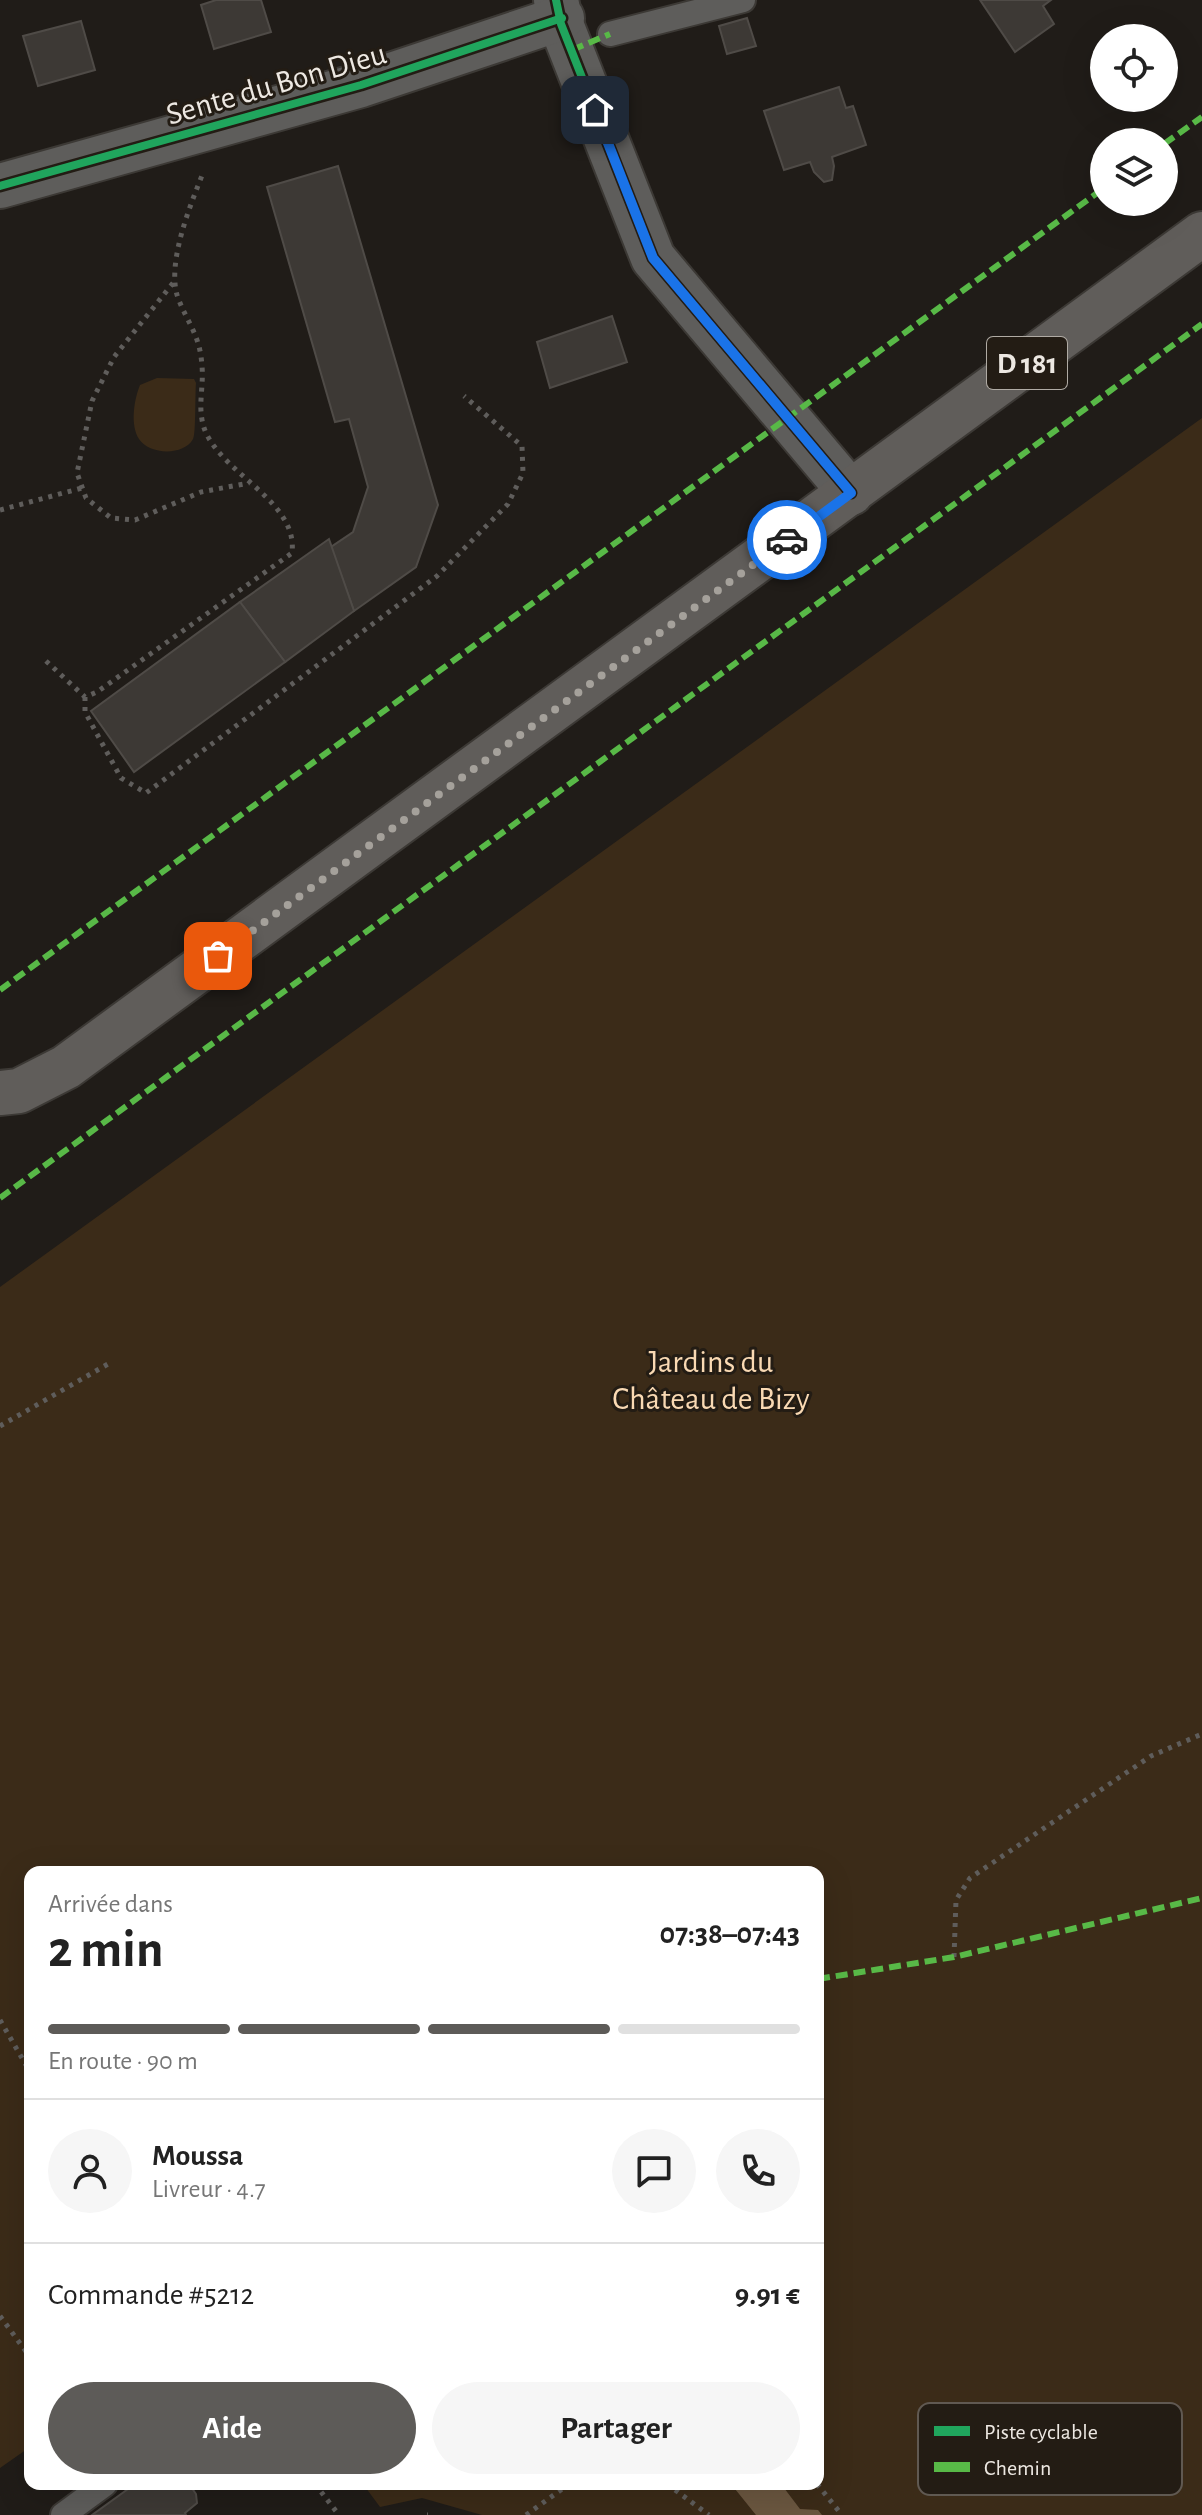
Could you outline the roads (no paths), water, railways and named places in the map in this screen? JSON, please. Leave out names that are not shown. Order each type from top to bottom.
[{"type":"main road","name":"D 181","points":[[9,1092],[66,1067],[1202,234]]},
{"type":"street","name":"Sente du Bon Dieu","points":[[0,186],[361,85],[559,9]]},
{"type":"street","points":[[559,9],[561,24],[653,258],[851,493]]},
{"type":"lane","points":[[610,34],[743,0]]},
{"type":"lane","points":[[63,2515],[97,2490]]},
{"type":"park label","name":"Jardins du Château de Bizy","points":[[711,1380]]}]
